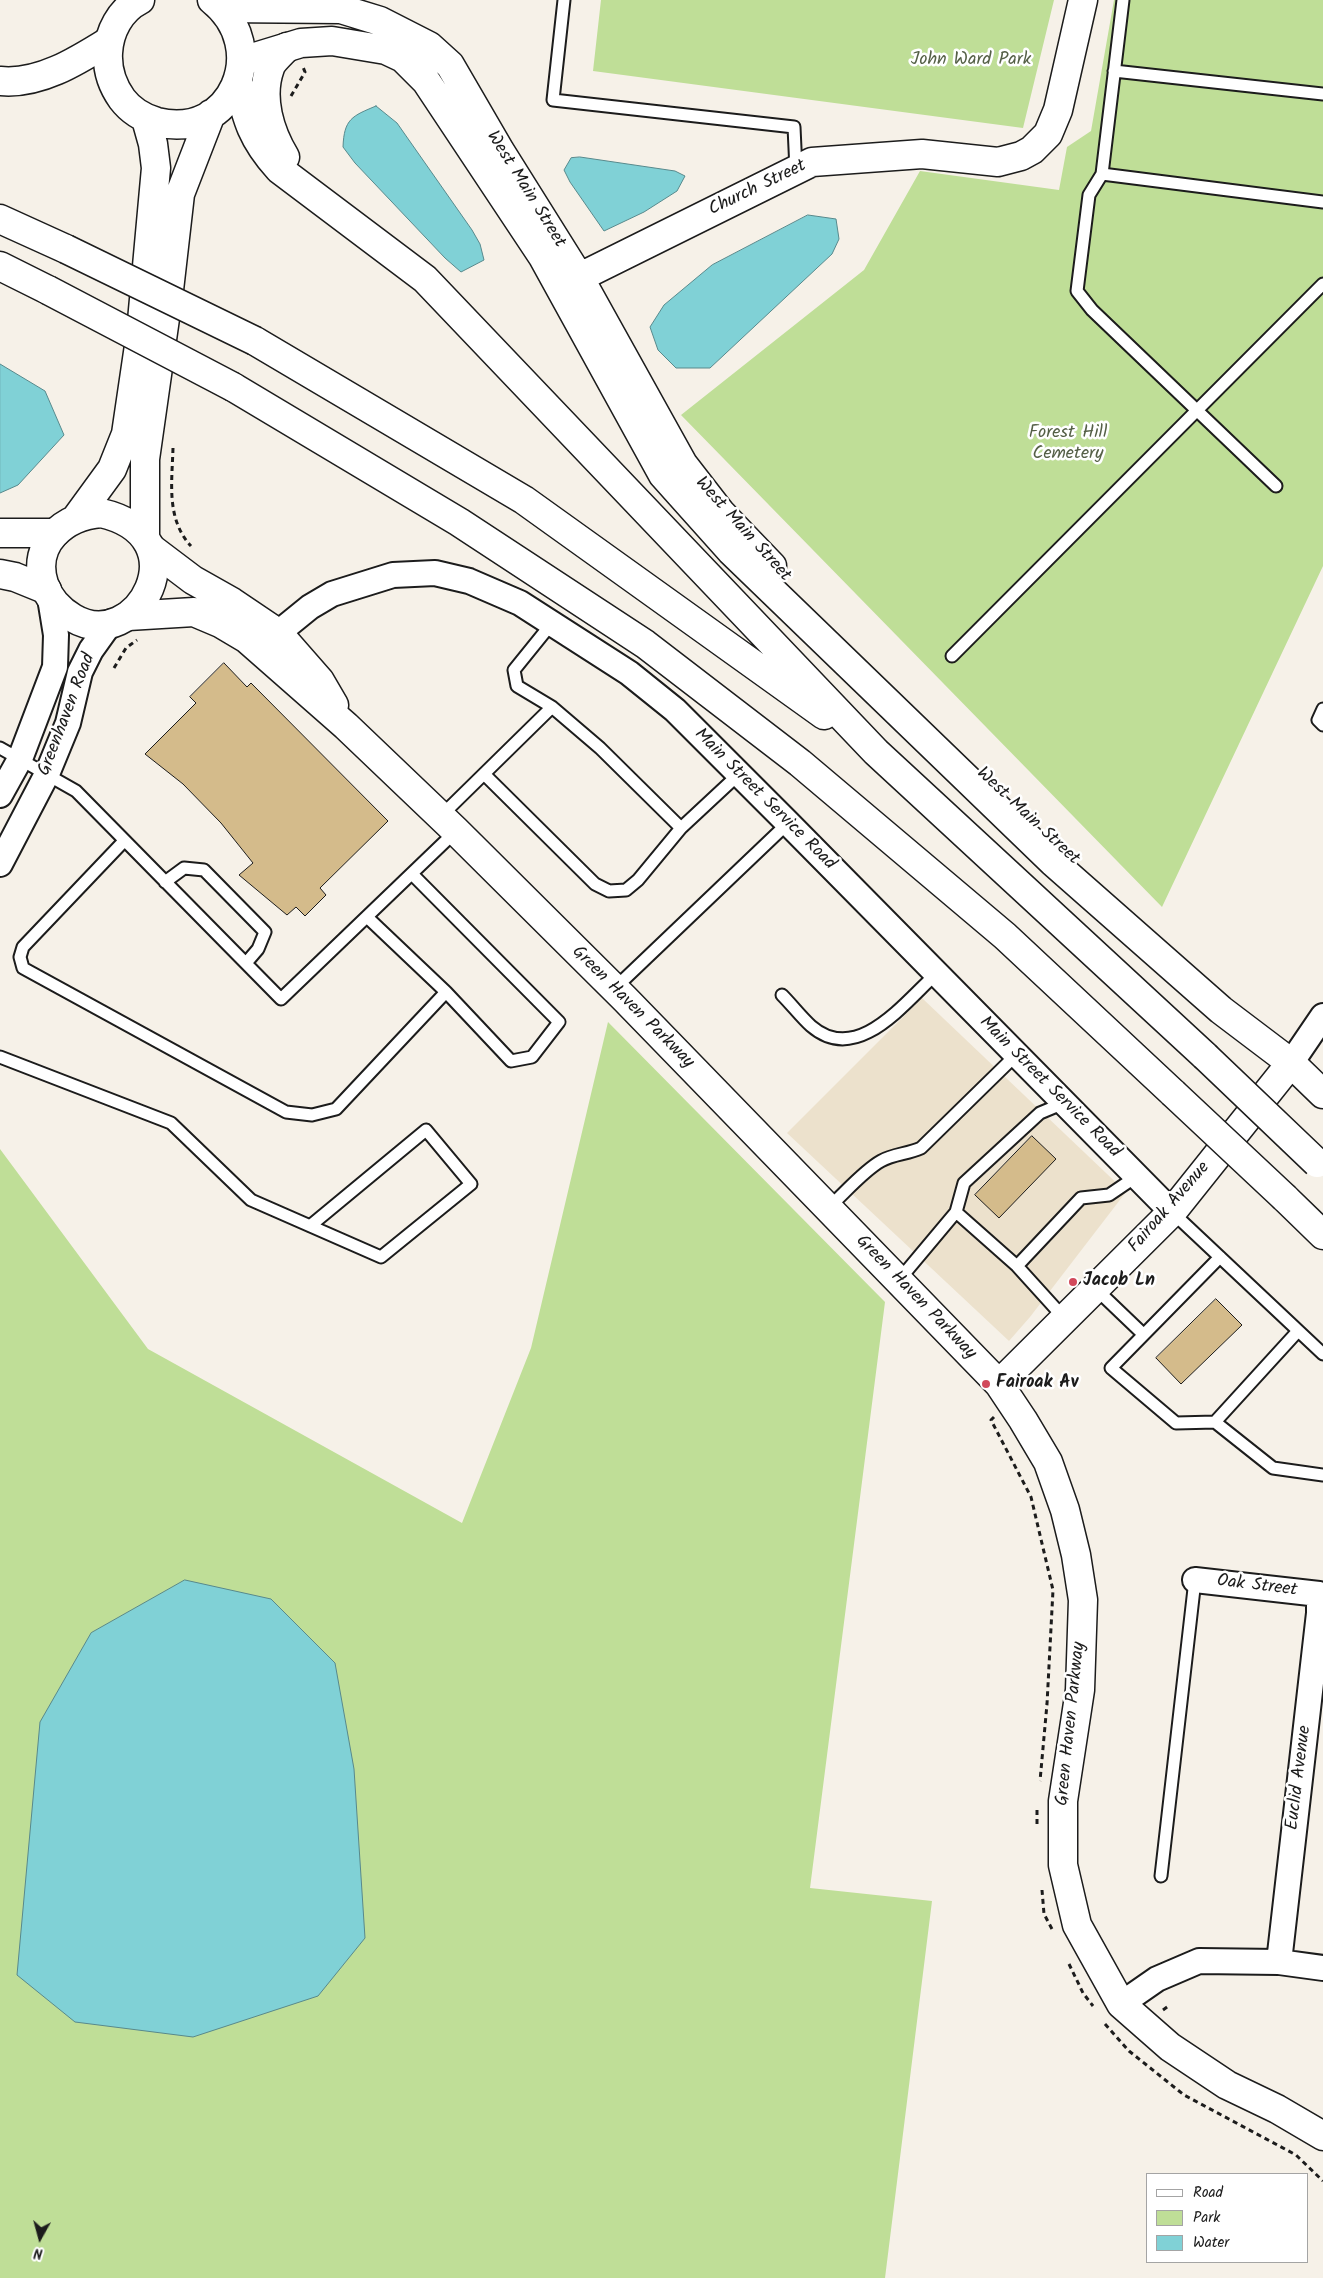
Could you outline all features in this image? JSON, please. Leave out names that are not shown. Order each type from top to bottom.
[{"type":"main road","name":"Church Street","points":[[569,283],[812,162],[922,154],[998,162],[1021,156],[1032,150],[1048,134],[1058,110],[1083,0]]},
{"type":"main road","points":[[136,1],[118,20],[109,41],[107,64],[113,87],[127,105],[146,119],[169,125],[192,123],[211,114],[227,100],[240,72]]},
{"type":"main road","points":[[214,2],[232,21],[240,40],[240,72],[248,123],[262,150],[279,169],[425,279],[876,752],[1205,1056],[1320,1166]]},
{"type":"main road","name":"West Main Street","points":[[214,2],[341,9],[368,8],[380,21],[429,46],[450,65],[500,151],[569,283],[663,475],[731,551],[1053,862],[1221,1010],[1265,1042],[1323,1094]]},
{"type":"main road","points":[[0,81],[17,83],[39,77],[85,56],[109,41]]},
{"type":"main road","name":"West Main Street","points":[[240,72],[287,47],[301,43],[332,41],[386,50],[403,58],[426,80],[543,257],[569,283]]},
{"type":"main road","points":[[287,47],[270,67],[267,111],[273,137],[306,190]]},
{"type":"main road","name":"Greenhaven Road","points":[[127,625],[147,596],[152,583],[154,568],[149,544],[145,459],[169,290],[180,194],[211,114]]},
{"type":"main road","name":"Greenhaven Road","points":[[77,517],[112,469],[126,434],[141,332],[156,168],[154,144],[146,119]]},
{"type":"main road","points":[[0,219],[66,249],[256,342],[524,500],[876,752]]},
{"type":"main road","points":[[0,266],[233,387],[459,522],[645,644],[800,762],[1005,936],[1323,1235]]},
{"type":"main road","points":[[0,282],[48,290]]},
{"type":"main road","name":"Greenhaven Road","points":[[48,592],[42,564],[46,548],[55,532],[68,521],[84,514],[102,513],[118,517],[134,525],[149,544]]},
{"type":"main road","points":[[0,533],[55,532]]},
{"type":"main road","points":[[149,544],[193,580],[232,602],[278,634],[320,681],[346,726]]},
{"type":"main road","points":[[0,574],[15,577],[48,592],[62,611],[77,620],[94,624],[127,625],[194,612],[247,639],[346,726]]},
{"type":"main road","name":"Green Haven Parkway","points":[[346,726],[449,824],[614,989],[900,1280],[999,1384],[1048,1462],[1065,1510],[1076,1555],[1083,1600],[1080,1680],[1063,1801],[1063,1865],[1077,1925],[1113,2013],[1226,2085],[1277,2108],[1323,2136]]},
{"type":"main road","name":"Fairoak Avenue","points":[[999,1384],[1172,1212],[1290,1063]]},
{"type":"street","name":"Main Street Service Road","points":[[278,634],[302,612],[332,594],[393,575],[410,574],[435,573],[469,581],[520,603],[552,623],[629,673],[675,710],[1172,1212]]},
{"type":"street","name":"Greenhaven Road","points":[[0,795],[10,753],[55,667],[56,635],[48,592]]},
{"type":"street","name":"Greenhaven Road","points":[[0,864],[47,774],[68,723],[80,672],[91,650],[127,625]]},
{"type":"street","name":"Fairoak Avenue","points":[[1290,1063],[1323,1016]]},
{"type":"street","name":"Oak Street","points":[[1195,1580],[1320,1590]]},
{"type":"street","name":"Euclid Avenue","points":[[1279,1962],[1311,1718],[1320,1590]]},
{"type":"street","points":[[1113,2013],[1157,1980],[1199,1961],[1279,1962],[1323,1968]]},
{"type":"lane","points":[[564,0],[552,100],[794,127],[796,170]]},
{"type":"lane","points":[[1123,0],[1102,174],[1089,195],[1077,290],[1092,310],[1276,486]]},
{"type":"lane","points":[[1114,71],[1323,94]]},
{"type":"lane","points":[[1102,174],[1323,202]]},
{"type":"lane","points":[[952,656],[1323,284]]},
{"type":"lane","points":[[552,623],[514,670],[514,679],[517,686],[552,707],[600,748],[681,828]]},
{"type":"lane","points":[[10,753],[76,792],[281,999],[412,874],[484,774],[552,707]]},
{"type":"lane","points":[[1323,709],[1318,720],[1323,725]]},
{"type":"lane","points":[[484,774],[595,884],[609,891],[626,890],[638,880],[681,828],[739,774]]},
{"type":"lane","points":[[614,989],[788,823]]},
{"type":"lane","points":[[124,841],[23,947],[20,957],[23,968],[286,1112],[312,1115],[336,1109],[446,992]]},
{"type":"lane","points":[[165,882],[184,868],[204,870],[264,932],[258,949],[246,963]]},
{"type":"lane","points":[[367,917],[446,992],[511,1061],[532,1057],[559,1022],[412,874]]},
{"type":"lane","points":[[782,995],[812,1027],[835,1039],[857,1039],[876,1029],[936,974]]},
{"type":"lane","points":[[828,1208],[878,1162],[890,1156],[907,1154],[921,1148],[1016,1055]]},
{"type":"lane","points":[[0,1057],[171,1123],[251,1200],[310,1226],[381,1257],[471,1184],[426,1130],[310,1226]]},
{"type":"lane","points":[[900,1280],[956,1212],[964,1183],[1040,1113],[1064,1103]]},
{"type":"lane","points":[[1017,1266],[1081,1198],[1110,1195],[1137,1176]]},
{"type":"lane","points":[[956,1212],[1017,1266],[1066,1319]]},
{"type":"lane","points":[[1172,1212],[1323,1354]]},
{"type":"lane","points":[[1220,1258],[1111,1368],[1176,1423],[1215,1422],[1273,1468],[1323,1475]]},
{"type":"lane","points":[[1096,1289],[1143,1334]]},
{"type":"lane","points":[[1215,1422],[1298,1331]]},
{"type":"lane","points":[[1161,1876],[1195,1580]]},
{"type":"path","points":[[287,102],[305,72]]},
{"type":"path","points":[[114,668],[126,648],[127,625]]},
{"type":"path","points":[[991,1420],[1030,1498],[1053,1590],[1047,1704],[1039,1788]]},
{"type":"path","points":[[1037,1806],[1037,1826]]},
{"type":"path","points":[[1042,1885],[1044,1914],[1053,1932]]},
{"type":"path","points":[[1066,1958],[1083,1993],[1094,2008]]},
{"type":"path","points":[[1113,2013],[1129,2051],[1184,2095],[1296,2154],[1323,2181]]},
{"type":"shaded area","points":[[922,998],[1126,1192],[1030,1317],[1009,1341],[787,1133]]},
{"type":"green space","name":"John Ward Park","points":[[601,0],[1054,0],[1023,128],[593,71]]},
{"type":"green space","name":"Forest Hill Cemetery","points":[[1114,0],[1323,0],[1323,566],[1162,907],[681,415],[864,270],[920,171],[1059,190],[1067,147],[1091,131]]},
{"type":"green space","points":[[608,1022],[885,1302],[810,1888],[932,1901],[885,2278],[0,2278],[0,1149],[148,1349],[462,1523],[531,1348]]},
{"type":"water","points":[[376,106],[397,123],[472,230],[480,244],[484,260],[461,272],[445,258],[355,163],[343,147],[345,130],[351,120],[355,116]]},
{"type":"water","points":[[580,157],[675,171],[685,176],[677,191],[644,212],[604,231],[570,182],[564,170],[571,158]]},
{"type":"water","points":[[808,215],[836,219],[839,239],[832,254],[710,368],[676,368],[658,350],[650,327],[664,305],[712,265]]},
{"type":"water","points":[[0,364],[45,391],[64,435],[18,485],[0,493]]},
{"type":"water","points":[[185,1580],[271,1599],[335,1663],[354,1769],[365,1938],[318,1996],[193,2037],[75,2022],[17,1975],[40,1722],[91,1633]]},
{"type":"building","points":[[224,663],[247,687],[251,683],[388,821],[320,888],[326,895],[305,916],[296,907],[287,915],[239,875],[253,863],[221,823],[183,784],[145,754],[196,703],[190,697]]},
{"type":"building","points":[[1032,1136],[1056,1159],[999,1218],[975,1195]]},
{"type":"building","points":[[1216,1299],[1242,1325],[1181,1384],[1156,1358]]},
{"type":"place","name":"Jacob Ln","points":[[1073,1282]]},
{"type":"place","name":"Fairoak Av","points":[[986,1384]]}]
